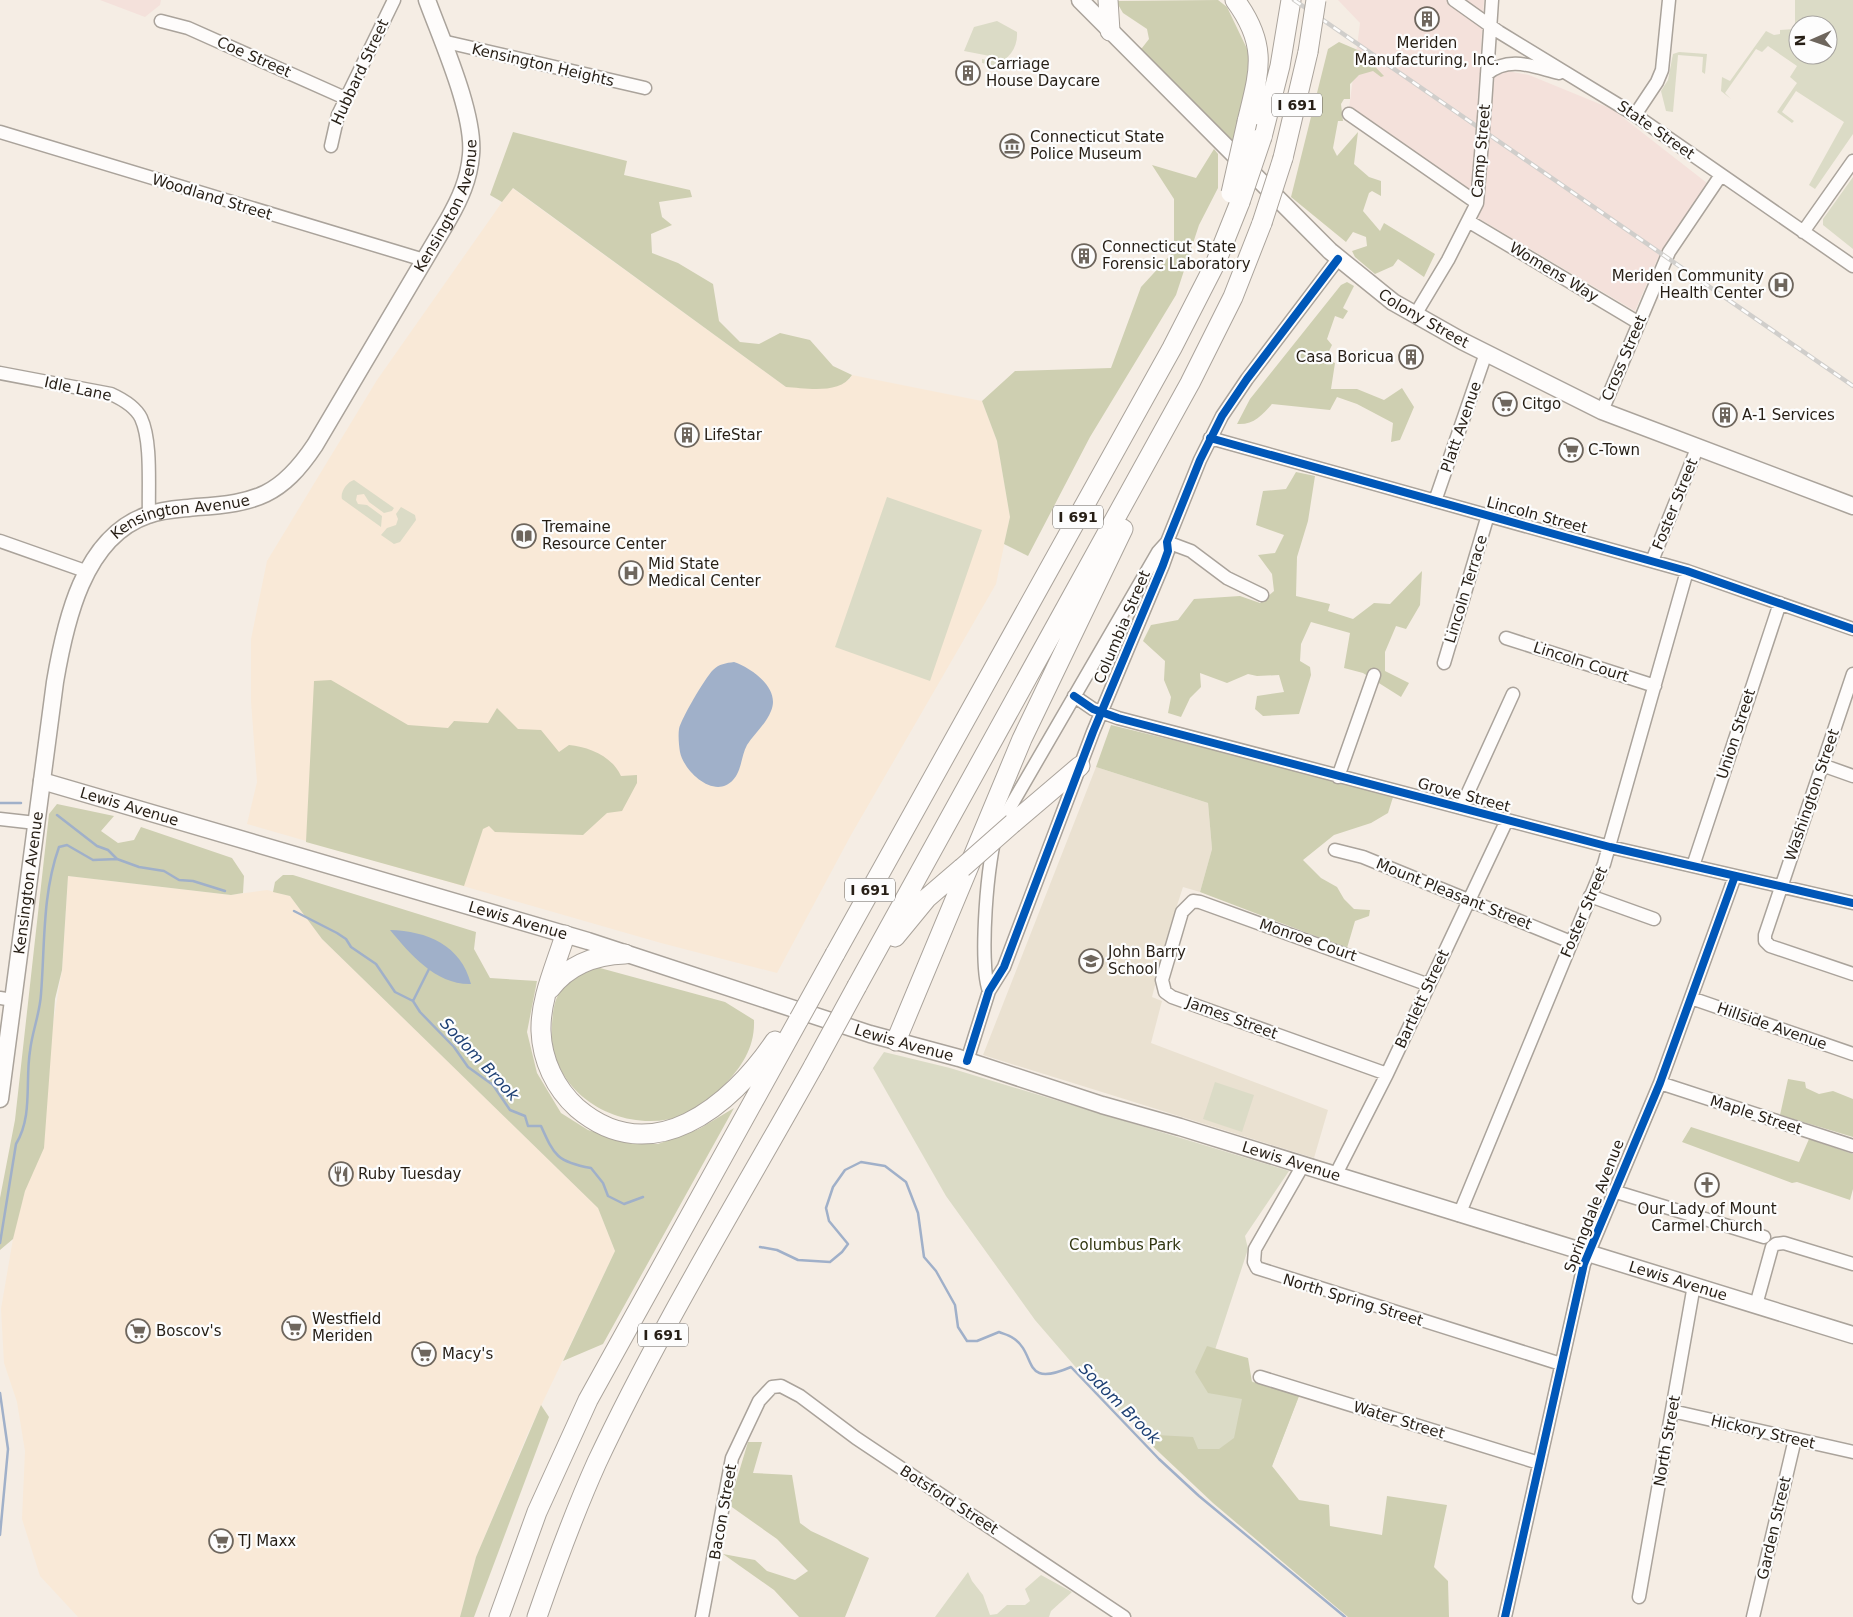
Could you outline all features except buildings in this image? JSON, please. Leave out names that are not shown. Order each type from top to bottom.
[{"type":"highway","points":[[1108,0],[1110,31]]},
{"type":"highway","points":[[1235,0],[1252,28],[1259,58],[1259,70],[1247,122],[1236,198]]},
{"type":"highway","name":"I 691","points":[[499,1617],[540,1506],[584,1408],[774,1052],[784,1027],[799,1019],[1200,296],[1222,251],[1236,198],[1262,137],[1285,37],[1291,0]]},
{"type":"highway","name":"I 691","points":[[537,1617],[574,1516],[614,1429],[670,1322],[861,983],[1217,330],[1262,223],[1283,158],[1308,52],[1316,0]]},
{"type":"highway","points":[[896,1041],[1020,745],[1151,474],[1156,445]]},
{"type":"highway","points":[[861,983],[874,972],[912,914],[1064,777],[1080,766]]},
{"type":"highway","points":[[565,935],[542,1017],[542,1038],[546,1060],[554,1078],[569,1100],[600,1123],[624,1132],[640,1134],[661,1133],[700,1118],[738,1087],[774,1052]]},
{"type":"highway","points":[[547,994],[562,976],[585,961],[601,955],[625,954]]},
{"type":"main road","name":"Kensington Avenue","points":[[0,1099],[6,999],[36,823],[58,660],[70,616],[88,572],[110,539],[122,528],[149,514],[252,500],[280,486],[293,475],[314,445],[457,204],[464,188],[472,153],[471,138],[466,111],[427,0]]},
{"type":"main road","name":"Colony Street","points":[[1080,0],[1338,259],[1388,298],[1486,354],[1602,411],[1853,506]]},
{"type":"main road","name":"Lewis Avenue","points":[[42,781],[565,935],[1102,1105],[1853,1335]]},
{"type":"street","name":"Hubbard Street","points":[[331,146],[334,129],[345,98],[394,0]]},
{"type":"street","name":"State Street","points":[[1454,0],[1490,25],[1635,115],[1853,266]]},
{"type":"street","name":"Camp Street","points":[[1415,315],[1477,203],[1492,0]]},
{"type":"street","points":[[1635,115],[1657,82],[1662,70],[1669,0]]},
{"type":"street","name":"Coe Street","points":[[161,21],[188,28],[345,98]]},
{"type":"street","name":"Kensington Heights","points":[[442,41],[645,88]]},
{"type":"street","points":[[1487,74],[1497,65],[1514,62],[1576,78]]},
{"type":"street","points":[[1349,114],[1477,203]]},
{"type":"street","name":"Woodland Street","points":[[0,132],[424,260]]},
{"type":"street","points":[[1803,232],[1853,161]]},
{"type":"street","name":"Cross Street","points":[[1602,411],[1675,241],[1721,175]]},
{"type":"street","name":"Womens Way","points":[[1468,221],[1639,323]]},
{"type":"street","name":"Columbia Street","points":[[967,1061],[989,990],[1004,966],[1080,766],[1164,562],[1168,551],[1167,542],[1210,438],[1242,385],[1338,259]]},
{"type":"street","name":"Platt Avenue","points":[[1435,502],[1486,354]]},
{"type":"street","name":"Idle Lane","points":[[0,373],[111,394],[124,400],[134,408],[141,417],[146,443],[149,514]]},
{"type":"street","name":"Lincoln Street","points":[[1210,438],[1687,571],[1853,629]]},
{"type":"street","name":"Foster Street","points":[[1652,561],[1698,446]]},
{"type":"street","name":"Lincoln Terrace","points":[[1444,663],[1488,515]]},
{"type":"street","points":[[0,541],[88,572]]},
{"type":"street","points":[[989,990],[985,978],[985,961],[988,875],[993,840],[1004,814],[1158,552],[1167,542],[1191,551],[1226,578],[1262,595]]},
{"type":"street","name":"Foster Street","points":[[1459,1215],[1610,847],[1687,571]]},
{"type":"street","name":"Union Street","points":[[1693,866],[1780,603]]},
{"type":"street","name":"Lincoln Court","points":[[1506,638],[1655,686]]},
{"type":"street","name":"Washington Street","points":[[1853,674],[1781,887],[1765,941],[1770,946],[1853,974]]},
{"type":"street","points":[[1338,776],[1374,675]]},
{"type":"street","points":[[1461,808],[1512,694]]},
{"type":"street","name":"Grove Street","points":[[1074,696],[1101,713],[1338,776],[1610,847],[1853,903]]},
{"type":"street","points":[[1822,765],[1853,776]]},
{"type":"street","points":[[0,819],[36,823]]},
{"type":"street","name":"Bartlett Street","points":[[1335,1176],[1387,1074],[1507,820]]},
{"type":"street","name":"Mount Pleasant Street","points":[[1335,850],[1363,857],[1571,942]]},
{"type":"street","name":"Springdale Avenue","points":[[1505,1617],[1561,1364],[1588,1253],[1660,1083],[1735,876]]},
{"type":"street","points":[[1590,896],[1654,919]]},
{"type":"street","name":"Monroe Court","points":[[1187,905],[1192,901],[1200,902],[1429,984]]},
{"type":"street","name":"James Street","points":[[1187,905],[1182,912],[1162,980],[1165,992],[1172,997],[1387,1074]]},
{"type":"street","name":"Hillside Avenue","points":[[1691,998],[1853,1054]]},
{"type":"street","name":"Maple Street","points":[[1660,1083],[1853,1146]]},
{"type":"street","name":"North Spring Street","points":[[1303,1165],[1255,1249],[1254,1262],[1257,1268],[1561,1364]]},
{"type":"street","points":[[1613,1191],[1764,1237]]},
{"type":"street","points":[[1756,1305],[1772,1248],[1779,1243],[1853,1264]]},
{"type":"street","name":"North Street","points":[[1639,1597],[1694,1285]]},
{"type":"street","name":"Water Street","points":[[1260,1377],[1539,1463]]},
{"type":"street","name":"Botsford Street","points":[[772,1387],[781,1386],[795,1393],[897,1466],[1124,1617]]},
{"type":"street","name":"Bacon Street","points":[[702,1617],[732,1458],[759,1401],[772,1387]]},
{"type":"street","name":"Hickory Street","points":[[1672,1411],[1853,1452]]},
{"type":"street","name":"Garden Street","points":[[1753,1617],[1795,1439]]},
{"type":"shaded area","points":[[100,0],[161,0],[160,5],[145,17]]},
{"type":"shaded area","points":[[1338,0],[1484,0],[1480,66],[1529,75],[1612,109],[1707,183],[1657,260],[1635,311],[1478,218],[1469,190],[1349,109],[1360,23]]},
{"type":"shaded area","name":"Mid State Medical Center","points":[[512,188],[786,387],[849,380],[852,375],[982,401],[997,441],[1010,517],[996,584],[851,835],[777,973],[661,943],[247,824],[257,782],[251,701],[251,639],[267,561],[377,380]]},
{"type":"shaded area","name":"John Barry School","points":[[1096,767],[1208,803],[1212,849],[1200,892],[1183,887],[1171,924],[1152,997],[1162,1001],[1151,1043],[1328,1110],[1314,1158],[983,1055]]},
{"type":"shaded area","points":[[68,876],[231,895],[267,890],[290,896],[322,939],[598,1208],[615,1251],[528,1433],[476,1557],[460,1617],[78,1617],[40,1576],[22,1519],[25,1451],[17,1402],[4,1363],[1,1309],[15,1227],[25,1191],[62,970]]},
{"type":"green space","points":[[1218,0],[1227,7],[1249,53],[1246,93],[1235,143],[1136,47],[1142,48],[1149,39],[1147,29],[1123,13],[1116,1]]},
{"type":"green space","points":[[1795,0],[1853,0],[1853,134],[1815,189],[1809,185],[1844,122],[1796,91],[1782,112],[1794,121],[1792,123],[1777,112],[1797,83],[1790,77],[1797,66],[1796,65],[1838,65],[1838,15],[1795,15]]},
{"type":"green space","points":[[997,21],[1017,32],[1017,38],[1012,52],[996,66],[982,63],[982,59],[990,61],[990,56],[964,51],[974,27]]},
{"type":"green space","points":[[1788,29],[1788,60],[1768,46],[1762,52],[1756,49],[1725,93],[1731,99],[1721,91],[1722,77],[1730,81],[1766,31],[1774,35],[1780,34],[1780,30]]},
{"type":"green space","points":[[1339,42],[1360,51],[1384,76],[1381,77],[1373,71],[1359,75],[1350,84],[1350,99],[1344,99],[1341,104],[1343,121],[1338,121],[1333,148],[1337,156],[1358,132],[1354,164],[1369,177],[1381,181],[1381,196],[1372,191],[1369,193],[1363,211],[1380,231],[1384,223],[1435,254],[1424,277],[1398,259],[1393,266],[1375,274],[1355,257],[1352,251],[1367,246],[1366,237],[1353,232],[1346,242],[1291,197],[1328,49]]},
{"type":"green space","points":[[1679,52],[1707,54],[1705,74],[1702,72],[1703,57],[1678,55],[1673,112],[1666,111],[1661,91],[1668,80],[1673,54]]},
{"type":"green space","points":[[513,132],[627,161],[624,175],[690,190],[692,197],[659,202],[662,217],[672,225],[651,234],[652,253],[678,263],[713,284],[719,321],[740,342],[759,344],[780,333],[810,340],[833,366],[852,375],[846,381],[831,388],[786,387],[513,188],[502,202],[490,195]]},
{"type":"green space","points":[[1214,149],[1218,154],[1218,188],[1199,225],[1176,295],[1090,437],[1028,556],[1004,544],[1010,517],[997,441],[982,401],[1015,371],[1111,368],[1141,287],[1174,251],[1174,199],[1152,165],[1196,178]]},
{"type":"green space","points":[[1853,177],[1853,249],[1823,225],[1823,219]]},
{"type":"green space","points":[[1347,282],[1354,286],[1343,308],[1348,311],[1343,319],[1335,316],[1327,339],[1332,345],[1325,359],[1335,363],[1331,389],[1357,389],[1384,400],[1402,388],[1414,407],[1400,440],[1391,442],[1393,423],[1357,404],[1337,397],[1330,410],[1272,404],[1261,416],[1253,421],[1237,424],[1250,399],[1341,285]]},
{"type":"green space","points":[[1296,472],[1315,476],[1308,521],[1297,557],[1296,596],[1330,604],[1328,611],[1353,619],[1374,603],[1390,604],[1422,571],[1420,605],[1406,629],[1396,626],[1385,652],[1385,671],[1409,683],[1401,697],[1363,673],[1344,668],[1350,633],[1311,622],[1301,644],[1300,661],[1310,667],[1311,675],[1299,714],[1263,716],[1255,709],[1257,696],[1284,692],[1279,675],[1257,676],[1248,674],[1227,683],[1200,673],[1201,687],[1190,698],[1181,717],[1168,713],[1171,697],[1164,680],[1165,661],[1143,641],[1151,625],[1178,620],[1194,599],[1240,596],[1260,603],[1274,591],[1272,574],[1258,555],[1275,553],[1284,535],[1256,525],[1263,491],[1286,489]]},
{"type":"green space","points":[[354,480],[394,508],[392,511],[384,513],[369,502],[364,494],[357,495],[356,500],[358,504],[367,505],[382,516],[381,527],[342,499],[342,493],[345,488]]},
{"type":"green space","points":[[887,497],[982,530],[930,681],[835,647]]},
{"type":"green space","points":[[401,507],[415,515],[416,520],[400,542],[394,544],[381,535],[387,528],[396,525],[398,519],[396,514]]},
{"type":"green space","points":[[331,680],[408,725],[448,728],[454,721],[488,723],[497,708],[518,729],[541,730],[559,752],[569,745],[592,750],[612,763],[621,776],[637,775],[637,783],[622,811],[607,813],[583,835],[495,832],[489,826],[483,829],[464,886],[306,842],[314,681]]},
{"type":"green space","points":[[1111,725],[1394,794],[1388,813],[1371,823],[1334,835],[1303,860],[1321,878],[1337,887],[1344,899],[1354,909],[1370,910],[1369,916],[1355,921],[1347,948],[1200,892],[1212,849],[1208,803],[1096,767]]},
{"type":"green space","points":[[57,804],[114,816],[101,831],[118,843],[134,840],[141,827],[232,858],[244,876],[243,893],[231,895],[68,876],[62,970],[55,999],[44,1148],[25,1191],[13,1239],[0,1250],[0,1198],[15,1120],[49,814]]},
{"type":"green space","points":[[283,875],[293,875],[476,932],[474,949],[490,978],[537,981],[527,1032],[537,1073],[561,1113],[588,1130],[630,1143],[658,1144],[699,1129],[734,1108],[603,1344],[563,1361],[615,1251],[598,1208],[322,939],[290,896],[273,892],[275,882]]},
{"type":"green space","points":[[586,968],[600,968],[725,1002],[754,1020],[750,1048],[746,1056],[730,1079],[715,1094],[687,1114],[663,1120],[639,1120],[615,1115],[594,1105],[576,1090],[562,1072],[554,1049],[552,1024],[554,1005],[560,992],[565,985]]},
{"type":"green space","name":"Columbus Park","points":[[884,1052],[950,1068],[1289,1171],[1245,1236],[1248,1249],[1209,1368],[1299,1396],[1251,1521],[1184,1461],[1129,1420],[1085,1378],[1035,1320],[946,1196],[873,1068]]},
{"type":"green space","points":[[1788,1079],[1805,1082],[1806,1088],[1819,1094],[1833,1091],[1853,1099],[1853,1137],[1780,1115]]},
{"type":"green space","points":[[1215,1082],[1254,1095],[1242,1132],[1203,1119]]},
{"type":"green space","points":[[1691,1127],[1799,1162],[1809,1139],[1853,1154],[1853,1189],[1850,1200],[1797,1182],[1792,1183],[1682,1142]]},
{"type":"green space","points":[[1207,1346],[1248,1358],[1252,1382],[1299,1396],[1272,1466],[1299,1500],[1329,1505],[1330,1526],[1382,1535],[1387,1496],[1447,1505],[1434,1567],[1448,1581],[1449,1617],[1348,1617],[1213,1503],[1145,1439],[1156,1435],[1193,1437],[1198,1449],[1219,1449],[1234,1438],[1242,1399],[1208,1393],[1195,1372]]},
{"type":"green space","points":[[541,1405],[549,1417],[474,1617],[460,1617],[476,1557]]},
{"type":"green space","points":[[748,1442],[762,1442],[753,1473],[792,1475],[800,1523],[811,1531],[869,1558],[845,1617],[799,1617],[774,1590],[723,1554],[755,1560],[767,1571],[795,1580],[808,1571],[777,1539],[729,1505]]},
{"type":"green space","points":[[968,1572],[972,1581],[983,1595],[990,1615],[997,1614],[1007,1605],[1025,1605],[1030,1601],[1025,1589],[1041,1575],[1072,1592],[1051,1611],[1049,1617],[935,1617]]},
{"type":"water","points":[[734,662],[763,680],[772,694],[773,703],[766,720],[747,745],[736,776],[726,785],[718,787],[701,781],[687,768],[680,752],[679,729],[709,674],[720,665]]},
{"type":"water","points":[[390,930],[417,933],[441,943],[459,959],[471,984],[458,983],[435,974],[415,958]]},
{"type":"waterway","name":"Sodom Brook","points":[[0,803],[21,803]]},
{"type":"waterway","name":"Sodom Brook","points":[[57,815],[97,846],[108,850],[117,859],[139,867],[164,871],[179,880],[193,881],[225,891]]},
{"type":"waterway","points":[[0,1243],[16,1144],[25,1122],[27,1110],[30,1051],[40,1001],[47,902],[59,847],[67,845],[93,860],[117,859]]},
{"type":"waterway","name":"Sodom Brook","points":[[294,911],[337,933],[346,939],[351,947],[376,964],[395,992],[413,1001],[420,1012],[454,1047],[468,1067],[493,1085],[510,1110],[525,1116],[528,1126],[541,1126],[558,1156],[571,1163],[591,1168],[603,1183],[608,1196],[624,1204],[643,1197]]},
{"type":"waterway","points":[[413,1001],[429,969]]},
{"type":"waterway","name":"Sodom Brook","points":[[760,1247],[777,1250],[798,1260],[830,1262],[848,1244],[829,1221],[826,1208],[833,1187],[845,1170],[861,1162],[885,1166],[906,1182],[918,1213],[924,1257],[936,1271],[955,1305],[958,1327],[967,1341],[977,1341],[999,1332],[1011,1337],[1021,1345],[1032,1367],[1037,1372],[1044,1374],[1055,1373],[1071,1367],[1159,1459],[1199,1496],[1345,1617]]},
{"type":"waterway","points":[[0,1393],[8,1449],[0,1535]]},
{"type":"railway","points":[[1294,0],[1853,386]]},
{"type":"cycle path","points":[[967,1061],[989,991],[1004,967],[1093,732],[1163,565],[1168,551],[1167,542],[1200,460],[1222,416],[1247,379],[1338,259]]},
{"type":"cycle path","points":[[1210,438],[1687,571],[1853,629]]},
{"type":"cycle path","points":[[1074,696],[1093,709],[1118,718],[1610,847],[1853,903]]},
{"type":"cycle path","points":[[1505,1617],[1584,1264],[1660,1083],[1735,876]]},
{"type":"place","name":"Meriden Manufacturing, Inc.","points":[[1427,19]]},
{"type":"place","name":"Carriage House Daycare","points":[[968,73]]},
{"type":"place","name":"Connecticut State Police Museum","points":[[1012,146]]},
{"type":"place","name":"Connecticut State Forensic Laboratory","points":[[1084,256]]},
{"type":"place","name":"Meriden Community Health Center","points":[[1781,285]]},
{"type":"place","name":"Casa Boricua","points":[[1411,357]]},
{"type":"place","name":"Citgo","points":[[1505,404]]},
{"type":"place","name":"A-1 Services","points":[[1725,415]]},
{"type":"place","name":"LifeStar","points":[[687,435]]},
{"type":"place","name":"C-Town","points":[[1571,450]]},
{"type":"place","name":"Tremaine Resource Center","points":[[524,536]]},
{"type":"place","name":"Mid State Medical Center","points":[[631,573]]},
{"type":"place","name":"John Barry School","points":[[1091,961]]},
{"type":"place","name":"Ruby Tuesday","points":[[341,1174]]},
{"type":"place","name":"Our Lady of Mount Carmel Church","points":[[1707,1185]]},
{"type":"place","name":"Westfield Meriden","points":[[294,1328]]},
{"type":"place","name":"Boscov's","points":[[138,1331]]},
{"type":"place","name":"Macy's","points":[[424,1354]]},
{"type":"place","name":"TJ Maxx","points":[[221,1541]]}]
